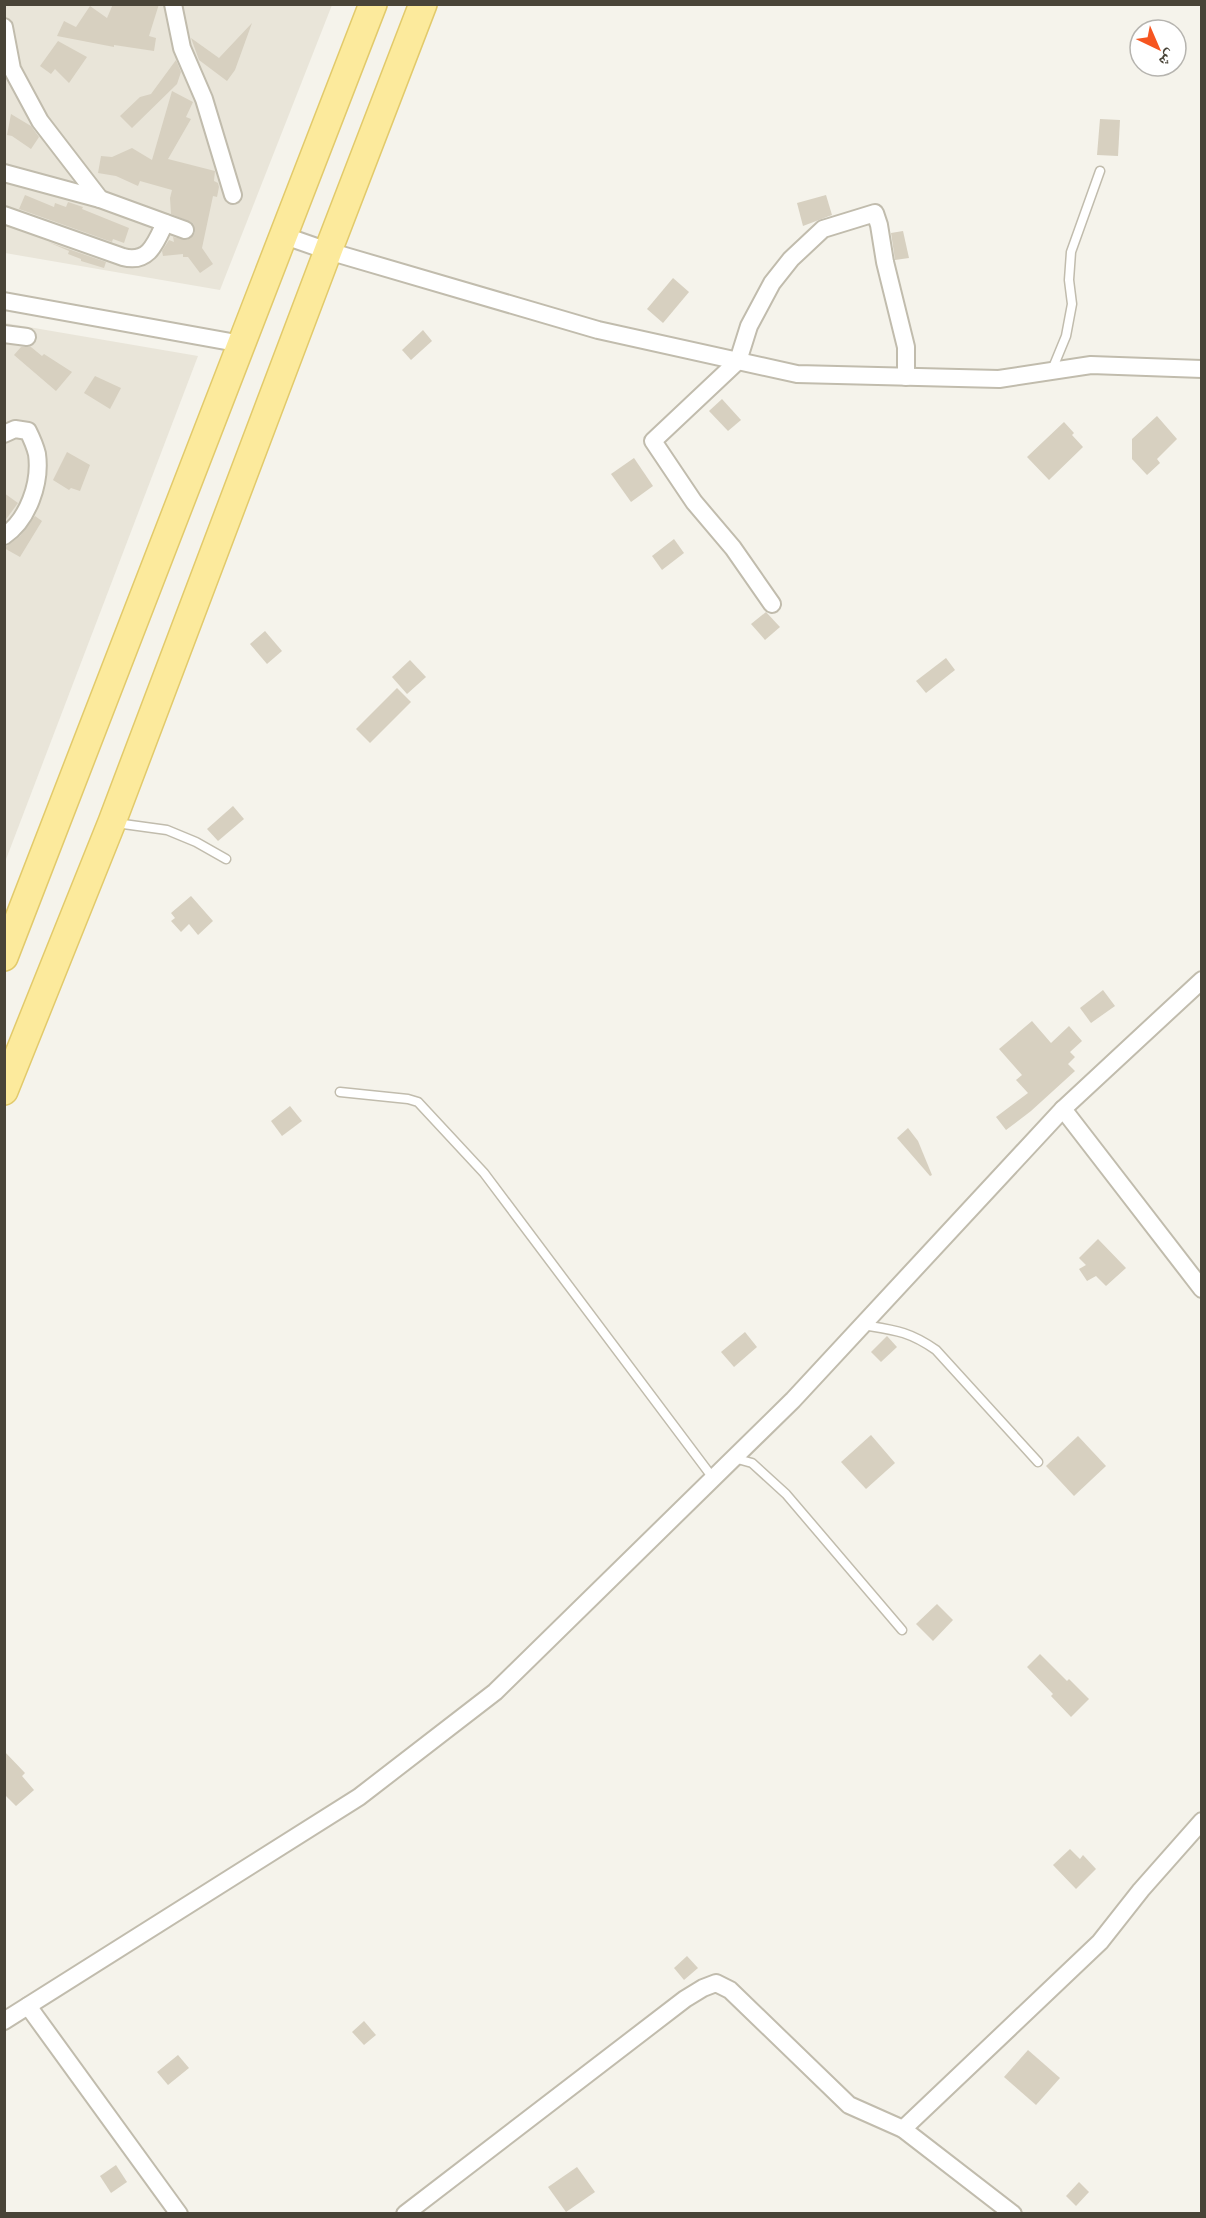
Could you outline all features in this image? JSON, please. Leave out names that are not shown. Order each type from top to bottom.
[{"type":"main road","points":[[4,957],[373,4]]},
{"type":"main road","points":[[4,1091],[112,822],[423,4]]},
{"type":"street","points":[[173,4],[182,48],[204,99],[233,195]]},
{"type":"street","points":[[4,27],[12,69],[40,121],[100,199]]},
{"type":"street","points":[[4,173],[100,199],[184,230]]},
{"type":"street","points":[[772,604],[733,548],[694,502],[653,441],[738,361],[749,326],[772,283],[791,259],[824,229],[875,213],[906,347],[906,377]]},
{"type":"street","points":[[4,215],[123,257],[135,259],[151,251],[165,223]]},
{"type":"street","points":[[285,236],[328,251],[598,330],[797,374],[999,379],[1091,365],[1202,369]]},
{"type":"street","points":[[4,301],[242,344]]},
{"type":"street","points":[[4,334],[27,337]]},
{"type":"street","points":[[4,434],[15,429],[28,432],[37,452],[30,504],[17,525],[4,536]]},
{"type":"street","points":[[4,2020],[358,1797],[486,1699],[793,1400],[1063,1109],[1202,980]]},
{"type":"street","points":[[1063,1109],[1202,1289]]},
{"type":"street","points":[[903,2129],[1100,1942],[1141,1890],[1202,1821]]},
{"type":"street","points":[[405,2214],[685,1999],[716,1983],[730,1990],[849,2105],[903,2129],[1013,2214]]},
{"type":"street","points":[[28,2006],[179,2214]]},
{"type":"lane","points":[[1052,371],[1066,336],[1072,304],[1069,280],[1071,252],[1100,171]]},
{"type":"lane","points":[[112,822],[167,830],[196,842],[226,859]]},
{"type":"lane","points":[[339,1092],[418,1102],[484,1173],[713,1478]]},
{"type":"lane","points":[[863,1324],[917,1337],[936,1350],[1038,1462]]},
{"type":"lane","points":[[734,1458],[752,1463],[786,1494],[902,1630]]},
{"type":"shaded area","points":[[4,5],[332,5],[220,290],[5,253]]},
{"type":"shaded area","points":[[5,323],[198,356],[5,862]]},
{"type":"building","points":[[113,4],[159,4],[149,36],[156,38],[154,51],[114,45],[114,47],[57,36],[64,21],[76,27],[90,6],[107,18]]},
{"type":"building","points":[[252,23],[235,70],[227,81],[199,60],[191,38],[219,58]]},
{"type":"building","points":[[58,41],[87,57],[69,83],[55,69],[51,74],[40,66]]},
{"type":"building","points":[[176,60],[181,72],[177,84],[132,128],[120,116],[140,97],[151,94]]},
{"type":"building","points":[[172,91],[193,102],[186,117],[191,119],[168,159],[215,171],[214,181],[219,187],[217,197],[213,196],[202,248],[213,264],[200,273],[188,257],[183,257],[183,254],[163,256],[162,251],[169,240],[174,242],[173,237],[187,240],[195,233],[193,223],[171,214],[172,190],[140,181],[138,186],[116,176],[98,173],[101,156],[112,157],[132,148],[152,160]]},
{"type":"building","points":[[11,114],[31,126],[39,137],[31,149],[7,135]]},
{"type":"building","points":[[1100,119],[1120,120],[1118,156],[1097,155]]},
{"type":"building","points":[[25,195],[54,207],[55,203],[66,207],[68,202],[129,228],[124,243],[113,239],[112,242],[19,209]]},
{"type":"building","points":[[826,195],[832,215],[803,226],[797,203]]},
{"type":"building","points":[[903,231],[909,258],[895,260],[891,233]]},
{"type":"building","points":[[48,242],[106,262],[104,268],[81,261],[68,254],[69,251]]},
{"type":"building","points":[[673,278],[689,292],[663,323],[647,309]]},
{"type":"building","points":[[423,330],[432,341],[411,360],[402,350]]},
{"type":"building","points":[[21,347],[31,347],[42,356],[44,354],[72,372],[56,391],[14,355]]},
{"type":"building","points":[[95,376],[121,388],[110,409],[84,393]]},
{"type":"building","points":[[722,399],[741,420],[728,431],[709,411]]},
{"type":"building","points":[[1157,416],[1177,439],[1157,459],[1160,463],[1147,475],[1132,459],[1132,439]]},
{"type":"building","points":[[1064,422],[1083,447],[1049,480],[1027,457]]},
{"type":"building","points":[[67,452],[90,465],[80,491],[71,488],[69,490],[53,480]]},
{"type":"building","points":[[634,458],[653,486],[631,502],[611,474]]},
{"type":"building","points":[[4,493],[18,503],[4,522]]},
{"type":"building","points":[[35,516],[42,521],[20,557],[4,548],[20,536]]},
{"type":"building","points":[[674,539],[684,553],[662,570],[652,556]]},
{"type":"building","points":[[766,612],[780,627],[765,640],[751,624]]},
{"type":"building","points":[[265,631],[282,651],[267,664],[250,644]]},
{"type":"building","points":[[946,658],[955,670],[926,693],[916,681]]},
{"type":"building","points":[[410,660],[426,677],[407,694],[392,677]]},
{"type":"building","points":[[397,688],[411,702],[370,743],[356,729]]},
{"type":"building","points":[[233,806],[244,819],[218,841],[207,829]]},
{"type":"building","points":[[191,896],[213,921],[198,935],[189,924],[181,932],[171,921],[175,918],[171,913]]},
{"type":"building","points":[[1103,990],[1115,1006],[1091,1023],[1080,1008]]},
{"type":"building","points":[[1032,1021],[1051,1043],[1069,1026],[1082,1041],[1070,1052],[1075,1057],[1068,1064],[1075,1071],[1031,1111],[1006,1130],[996,1117],[1028,1093],[1016,1080],[1022,1075],[999,1049]]},
{"type":"building","points":[[290,1106],[302,1121],[282,1136],[271,1121]]},
{"type":"building","points":[[908,1128],[918,1141],[932,1175],[930,1176],[897,1138]]},
{"type":"building","points":[[1098,1239],[1126,1268],[1106,1286],[1096,1276],[1087,1281],[1079,1269],[1086,1265],[1079,1258]]},
{"type":"building","points":[[745,1332],[757,1347],[734,1367],[721,1352]]},
{"type":"building","points":[[887,1336],[897,1347],[881,1362],[871,1352]]},
{"type":"building","points":[[871,1435],[895,1463],[866,1489],[841,1462]]},
{"type":"building","points":[[1078,1436],[1106,1466],[1074,1496],[1046,1466]]},
{"type":"building","points":[[937,1604],[953,1620],[933,1641],[916,1624]]},
{"type":"building","points":[[1040,1654],[1089,1699],[1071,1717],[1027,1667]]},
{"type":"building","points":[[4,1751],[25,1773],[22,1776],[34,1790],[16,1806],[4,1794]]},
{"type":"building","points":[[1070,1849],[1080,1859],[1083,1855],[1096,1869],[1076,1889],[1053,1865]]},
{"type":"building","points":[[687,1956],[698,1968],[684,1980],[674,1968]]},
{"type":"building","points":[[364,2021],[376,2035],[364,2045],[352,2032]]},
{"type":"building","points":[[1028,2050],[1060,2078],[1036,2105],[1004,2077]]},
{"type":"building","points":[[178,2055],[189,2068],[168,2085],[157,2072]]},
{"type":"building","points":[[116,2165],[127,2182],[111,2193],[100,2176]]},
{"type":"building","points":[[577,2167],[595,2192],[566,2212],[548,2187]]},
{"type":"building","points":[[1079,2182],[1089,2192],[1076,2206],[1066,2196]]}]
